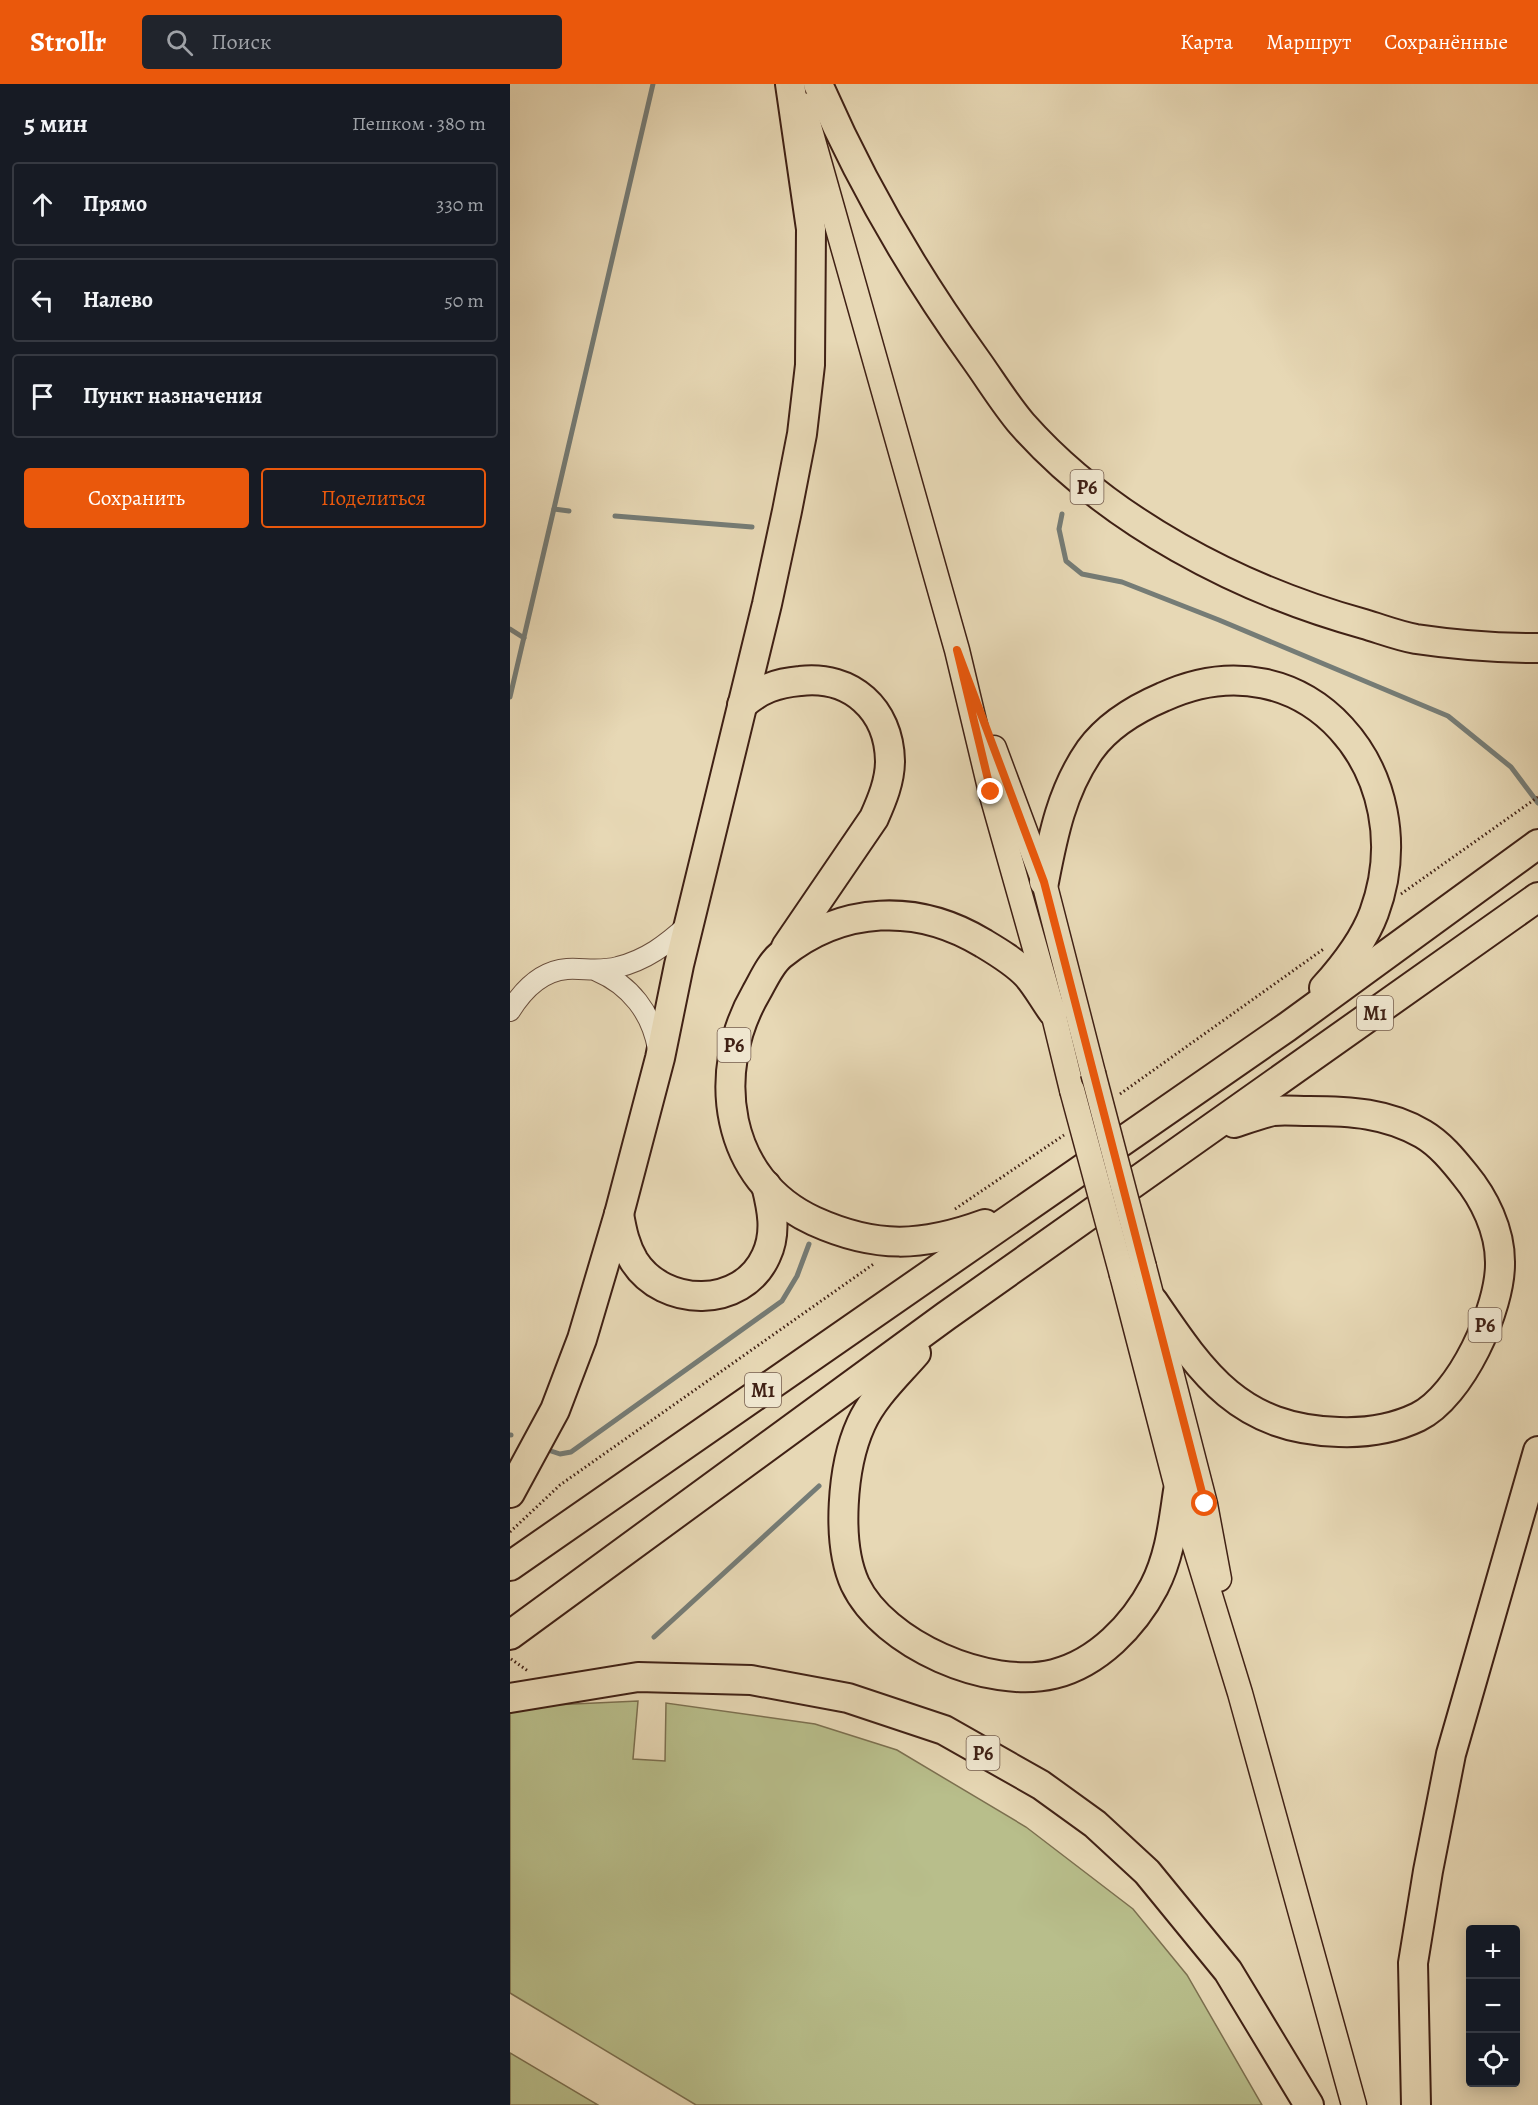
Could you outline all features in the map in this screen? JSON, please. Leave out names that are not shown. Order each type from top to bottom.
[{"type":"highway","name":"Р6","points":[[510,1493],[555,1410],[579,1349],[619,1214],[660,1058],[688,925],[787,511],[802,434],[810,365],[811,229],[790,84]]},
{"type":"highway","name":"Р6","points":[[818,84],[890,228],[951,324],[1022,423],[1089,489],[1165,538],[1245,581],[1318,612],[1414,638],[1503,648],[1538,648]]},
{"type":"highway","name":"Р6","points":[[742,705],[757,692],[781,683],[813,679],[848,688],[861,694],[872,707],[885,735],[890,760],[882,800],[874,818],[760,986],[738,1029],[731,1061],[730,1094],[739,1143],[766,1185],[788,1206],[831,1228],[903,1244],[927,1242],[1015,1214]]},
{"type":"highway","name":"Р6","points":[[1044,882],[1057,817],[1074,776],[1091,749],[1109,730],[1135,709],[1169,694],[1222,681],[1276,686],[1309,703],[1349,736],[1365,758],[1378,788],[1384,814],[1385,849],[1374,913],[1342,965],[1287,1027]]},
{"type":"highway","name":"М1","points":[[510,1566],[1287,1027],[1538,844]]},
{"type":"highway","name":"М1","points":[[510,1635],[946,1316],[1538,897]]},
{"type":"highway","name":"Р6","points":[[780,956],[821,930],[853,918],[881,914],[910,915],[945,924],[1002,954],[1026,974],[1053,1012]]},
{"type":"highway","name":"Р6","points":[[1152,1301],[1185,1348],[1217,1386],[1236,1401],[1273,1422],[1307,1431],[1378,1431],[1420,1416],[1448,1392],[1470,1358],[1497,1292],[1500,1261],[1494,1225],[1479,1192],[1444,1151],[1424,1135],[1392,1120],[1363,1112],[1328,1111],[1273,1111],[1211,1130]]},
{"type":"highway","name":"Р6","points":[[619,1214],[624,1243],[635,1263],[649,1278],[672,1292],[698,1297],[718,1296],[738,1287],[754,1275],[766,1257],[772,1237],[773,1213],[766,1185]]},
{"type":"highway","name":"Р6","points":[[946,1316],[872,1405],[860,1425],[851,1455],[844,1505],[847,1557],[855,1584],[872,1609],[889,1627],[934,1655],[997,1674],[1028,1676],[1054,1674],[1080,1665],[1104,1649],[1129,1624],[1154,1587],[1168,1553],[1178,1491]]},
{"type":"highway","points":[[1416,2105],[1413,1963],[1428,1871],[1451,1754],[1538,1451]]},
{"type":"highway","name":"Р6","points":[[510,1698],[638,1677],[751,1680],[848,1698],[944,1731],[1041,1785],[1095,1824],[1147,1872],[1228,1971],[1309,2105]]},
{"type":"main road","name":"Р6","points":[[797,84],[957,650],[991,792],[1053,1012],[1178,1491],[1240,1693],[1354,2105]]},
{"type":"main road","name":"Р6","points":[[957,650],[1044,882],[1205,1504],[1240,1693]]},
{"type":"street","points":[[510,1011],[520,994],[539,978],[565,969],[597,971],[642,960],[688,925]]},
{"type":"street","points":[[597,971],[614,978],[639,1002],[656,1035],[660,1058]]},
{"type":"path","points":[[1374,913],[1538,796]]},
{"type":"path","points":[[1113,1099],[1326,948]]},
{"type":"path","points":[[951,1212],[1065,1134]]},
{"type":"path","points":[[510,1532],[560,1485],[903,1244]]},
{"type":"path","points":[[510,1658],[556,1691]]},
{"type":"green space","points":[[638,1701],[633,1759],[665,1761],[666,1703],[815,1724],[897,1750],[1026,1827],[1133,1909],[1187,1975],[1262,2105],[696,2105],[510,1993],[510,1711],[552,1705]]},
{"type":"green space","points":[[510,2053],[598,2105],[510,2105]]},
{"type":"waterway","points":[[510,697],[653,84]]},
{"type":"waterway","points":[[554,509],[569,511]]},
{"type":"waterway","points":[[1062,514],[1059,529],[1066,561],[1082,574],[1122,582],[1448,716],[1511,767],[1538,803]]},
{"type":"waterway","points":[[615,516],[752,527]]},
{"type":"waterway","points":[[510,629],[524,638]]},
{"type":"waterway","points":[[551,1451],[560,1454],[571,1452],[782,1301],[797,1276],[809,1244]]},
{"type":"waterway","points":[[654,1637],[819,1486]]},
{"type":"route","points":[[991,792],[957,650],[1044,882],[1205,1504]]}]
